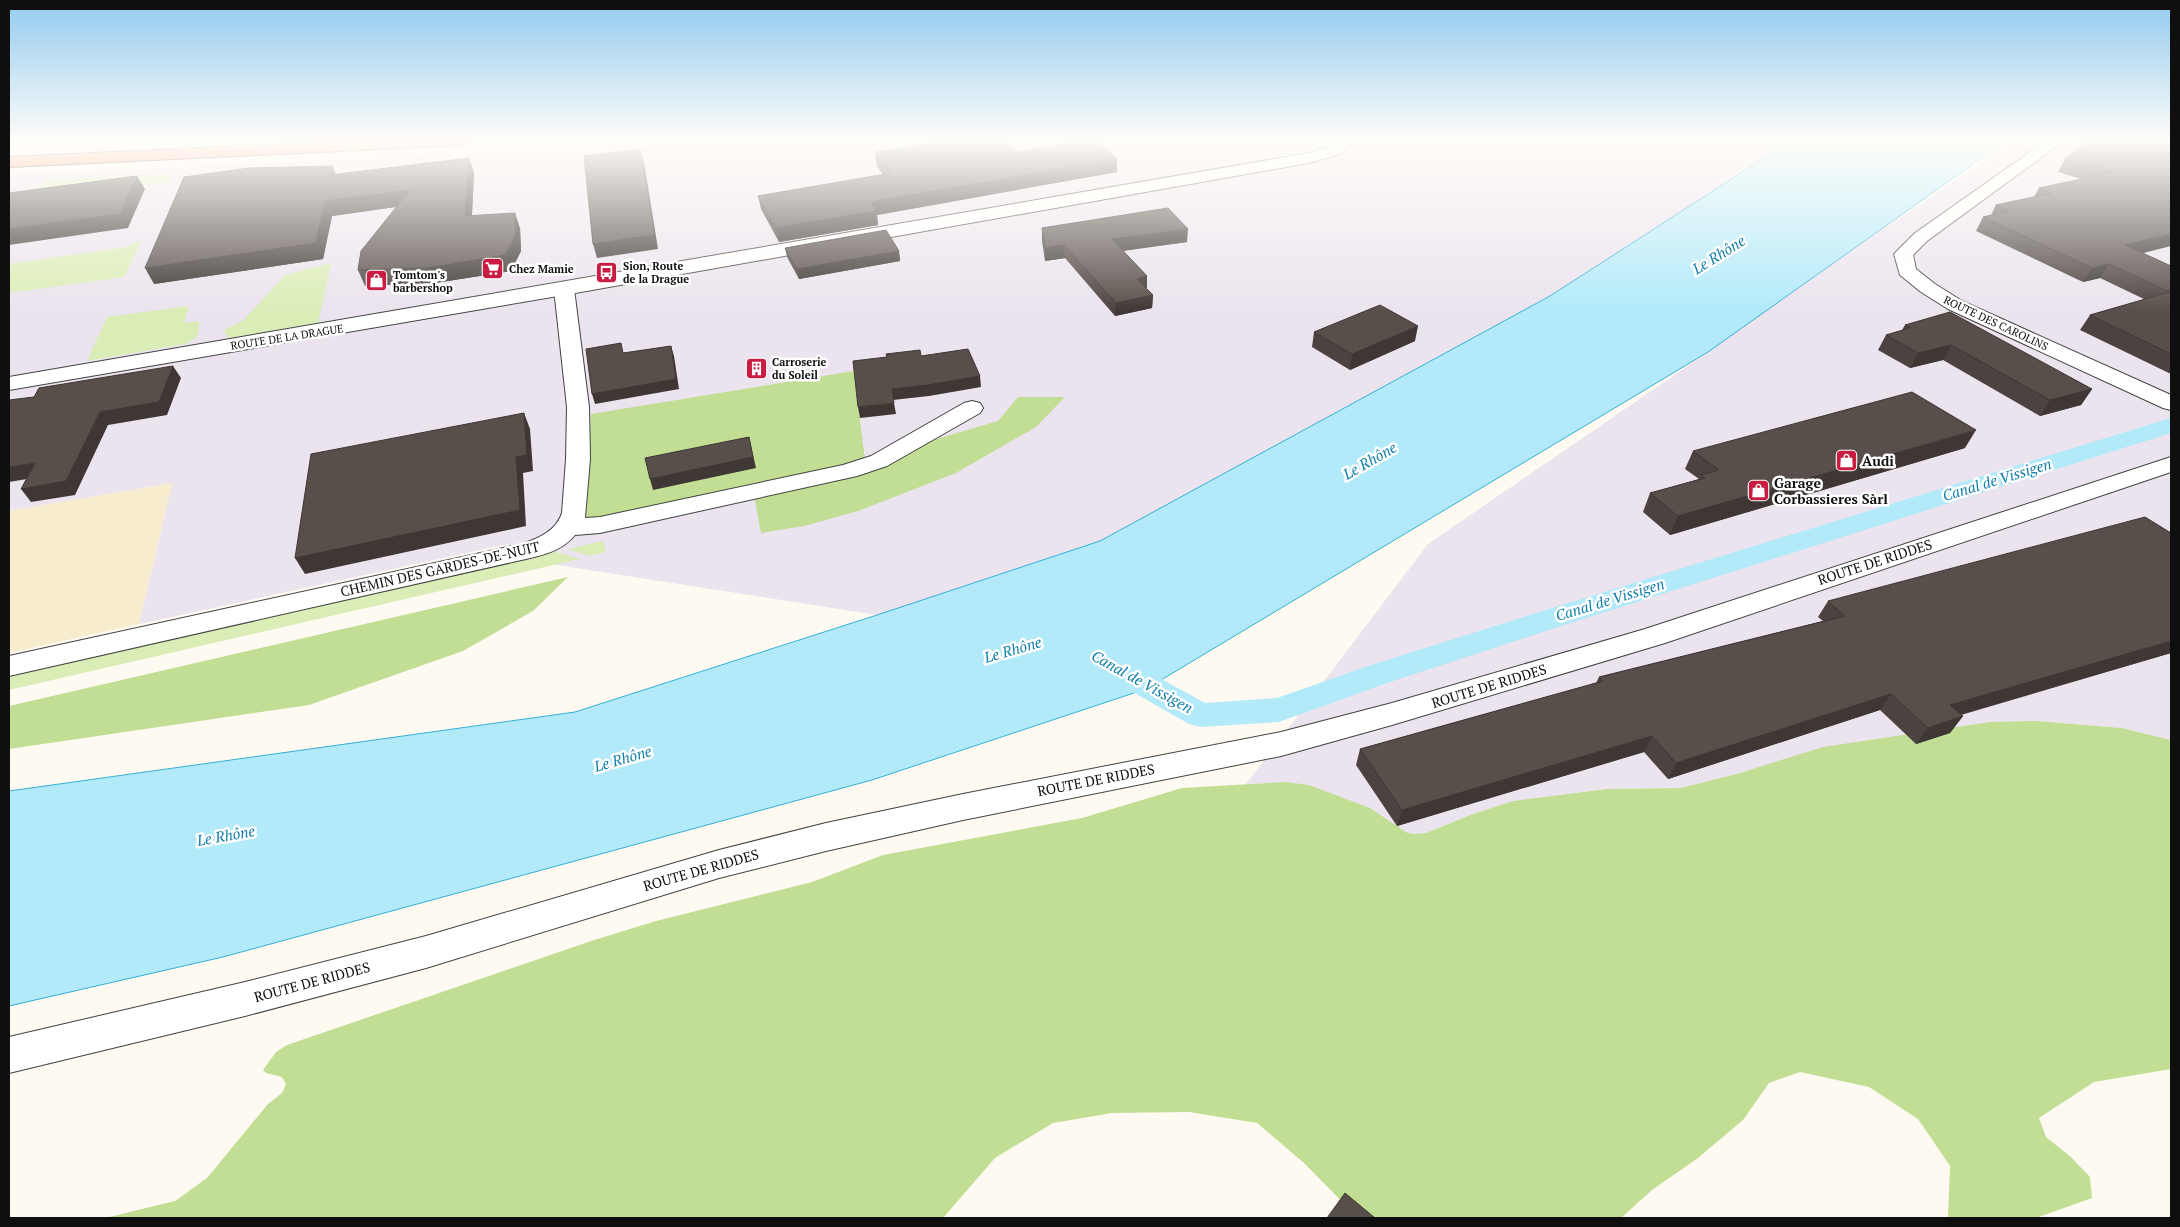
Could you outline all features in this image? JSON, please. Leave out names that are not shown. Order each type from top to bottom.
[{"type":"street","name":"ROUTE DE LA DRAGUE","points":[[9,384],[564,289],[1082,197]]},
{"type":"street","name":"ROUTE DES CAROLINS","points":[[1978,197],[1921,238],[1903,254],[1907,271],[1928,288],[1955,305],[2167,398]]},
{"type":"street","points":[[564,289],[578,407],[578,459],[574,513],[568,527],[600,525],[849,471],[879,461],[972,408]]},
{"type":"street","name":"ROUTE DE RIDDES","points":[[9,1055],[245,999],[426,952],[719,864],[787,847],[963,807],[1281,744],[1392,714],[1655,636],[2171,464]]},
{"type":"street","name":"CHEMIN DES GARDES-DE-NUIT","points":[[9,666],[526,551],[553,540],[568,527]]},
{"type":"shaded area","points":[[9,197],[1703,197],[1550,296],[1100,541],[877,615],[512,558],[508,544],[139,624],[172,483],[9,511]]},
{"type":"shaded area","points":[[1930,197],[2171,197],[2171,740],[2122,728],[2037,721],[1740,773],[1681,788],[1607,789],[1513,801],[1473,814],[1426,833],[1412,834],[1285,782],[1246,784],[1428,544],[1708,352]]},
{"type":"shaded area","points":[[172,483],[139,624],[9,653],[9,511]]},
{"type":"green space","points":[[142,240],[124,277],[9,293],[9,264],[126,247]]},
{"type":"green space","points":[[331,263],[318,323],[228,338],[224,330],[244,320],[285,275]]},
{"type":"green space","points":[[189,306],[184,323],[199,321],[197,336],[190,342],[87,361],[107,317]]},
{"type":"green space","points":[[854,371],[865,460],[998,421],[1018,397],[1065,397],[1036,427],[956,473],[858,511],[804,526],[761,533],[754,495],[586,523],[591,414]]},
{"type":"green space","points":[[603,541],[606,552],[589,556],[568,549]]},
{"type":"green space","points":[[556,552],[580,559],[9,690],[9,672]]},
{"type":"green space","points":[[568,577],[533,611],[463,651],[309,705],[9,749],[9,706]]},
{"type":"green space","points":[[2037,721],[2122,728],[2171,740],[2171,1069],[2094,1082],[2039,1118],[2046,1137],[2071,1157],[2090,1177],[2092,1198],[2036,1218],[1948,1218],[1950,1166],[1918,1119],[1869,1087],[1800,1072],[1769,1083],[1743,1120],[1698,1158],[1652,1190],[1621,1218],[1358,1218],[1304,1163],[1257,1123],[1189,1112],[1112,1113],[1053,1123],[995,1158],[943,1218],[105,1218],[175,1201],[207,1178],[268,1104],[282,1093],[286,1084],[282,1077],[266,1073],[263,1070],[276,1052],[287,1045],[591,941],[656,921],[812,882],[883,855],[1082,818],[1182,788],[1285,782],[1309,785],[1370,808],[1406,832],[1412,834],[1426,833],[1473,814],[1513,801],[1607,789],[1681,788],[1740,773],[1823,747],[1990,722]]},
{"type":"water","name":"Le Rhône","points":[[1703,197],[1926,197],[1708,352],[1146,689],[872,780],[223,957],[9,1006],[9,791],[575,712],[877,615],[1100,541],[1550,296]]},
{"type":"building","points":[[9,197],[127,197],[120,214],[9,229]]},
{"type":"building","points":[[175,197],[354,197],[325,201],[316,243],[145,268]]},
{"type":"building","points":[[404,197],[466,197],[465,216],[515,213],[516,235],[505,255],[428,268],[358,270],[361,251]]},
{"type":"building","points":[[588,197],[648,197],[655,235],[593,244]]},
{"type":"building","points":[[759,197],[898,197],[871,202],[877,211],[776,228]]},
{"type":"building","points":[[2032,197],[2171,197],[2171,234],[2125,245],[2171,266],[2171,354],[2090,315],[2170,292],[2109,264],[2092,268],[1983,217],[2010,211],[1996,205]]},
{"type":"building","points":[[1168,208],[1188,229],[1112,239],[1147,276],[1137,279],[1153,295],[1116,303],[1064,245],[1045,248],[1042,228]]},
{"type":"building","points":[[886,230],[899,251],[797,269],[785,248]]},
{"type":"building","points":[[1380,305],[1418,326],[1352,354],[1314,332]]},
{"type":"building","points":[[1950,312],[2092,389],[2050,400],[1951,345],[1918,353],[1886,335],[1910,328],[1905,325]]},
{"type":"building","points":[[621,343],[623,353],[671,346],[676,379],[592,394],[586,349]]},
{"type":"building","points":[[968,349],[980,376],[892,389],[894,403],[858,407],[853,361],[887,357],[886,354],[920,350],[921,356]]},
{"type":"building","points":[[173,366],[159,402],[100,412],[66,481],[21,489],[35,463],[9,467],[9,400],[34,397],[39,388]]},
{"type":"building","points":[[1912,392],[1976,430],[1678,516],[1650,493],[1705,478],[1701,475],[1719,470],[1693,451]]},
{"type":"building","points":[[524,413],[527,455],[516,457],[520,510],[295,558],[311,454]]},
{"type":"building","points":[[749,437],[753,457],[650,479],[645,458]]},
{"type":"building","points":[[2145,517],[2171,533],[2171,641],[1950,705],[1963,716],[1928,728],[1891,694],[1676,763],[1652,736],[1402,810],[1360,749],[1603,681],[1599,677],[1845,616],[1828,601]]},
{"type":"building","points":[[1345,1193],[1375,1218],[1327,1218]]},
{"type":"waterway","name":"Canal de Vissigen","points":[[1114,667],[1201,715],[1279,710],[1379,674],[1547,620],[2171,425]]},
{"type":"place","name":"Chez Mamie","points":[[493,269]]},
{"type":"place","name":"Sion, Route de la Drague","points":[[607,272]]},
{"type":"place","name":"Tomtom's barbershop","points":[[377,281]]},
{"type":"place","name":"Carroserie du Soleil","points":[[756,368]]},
{"type":"place","name":"Audi","points":[[1846,461]]},
{"type":"place","name":"Garage Corbassieres Sàrl","points":[[1758,491]]}]
